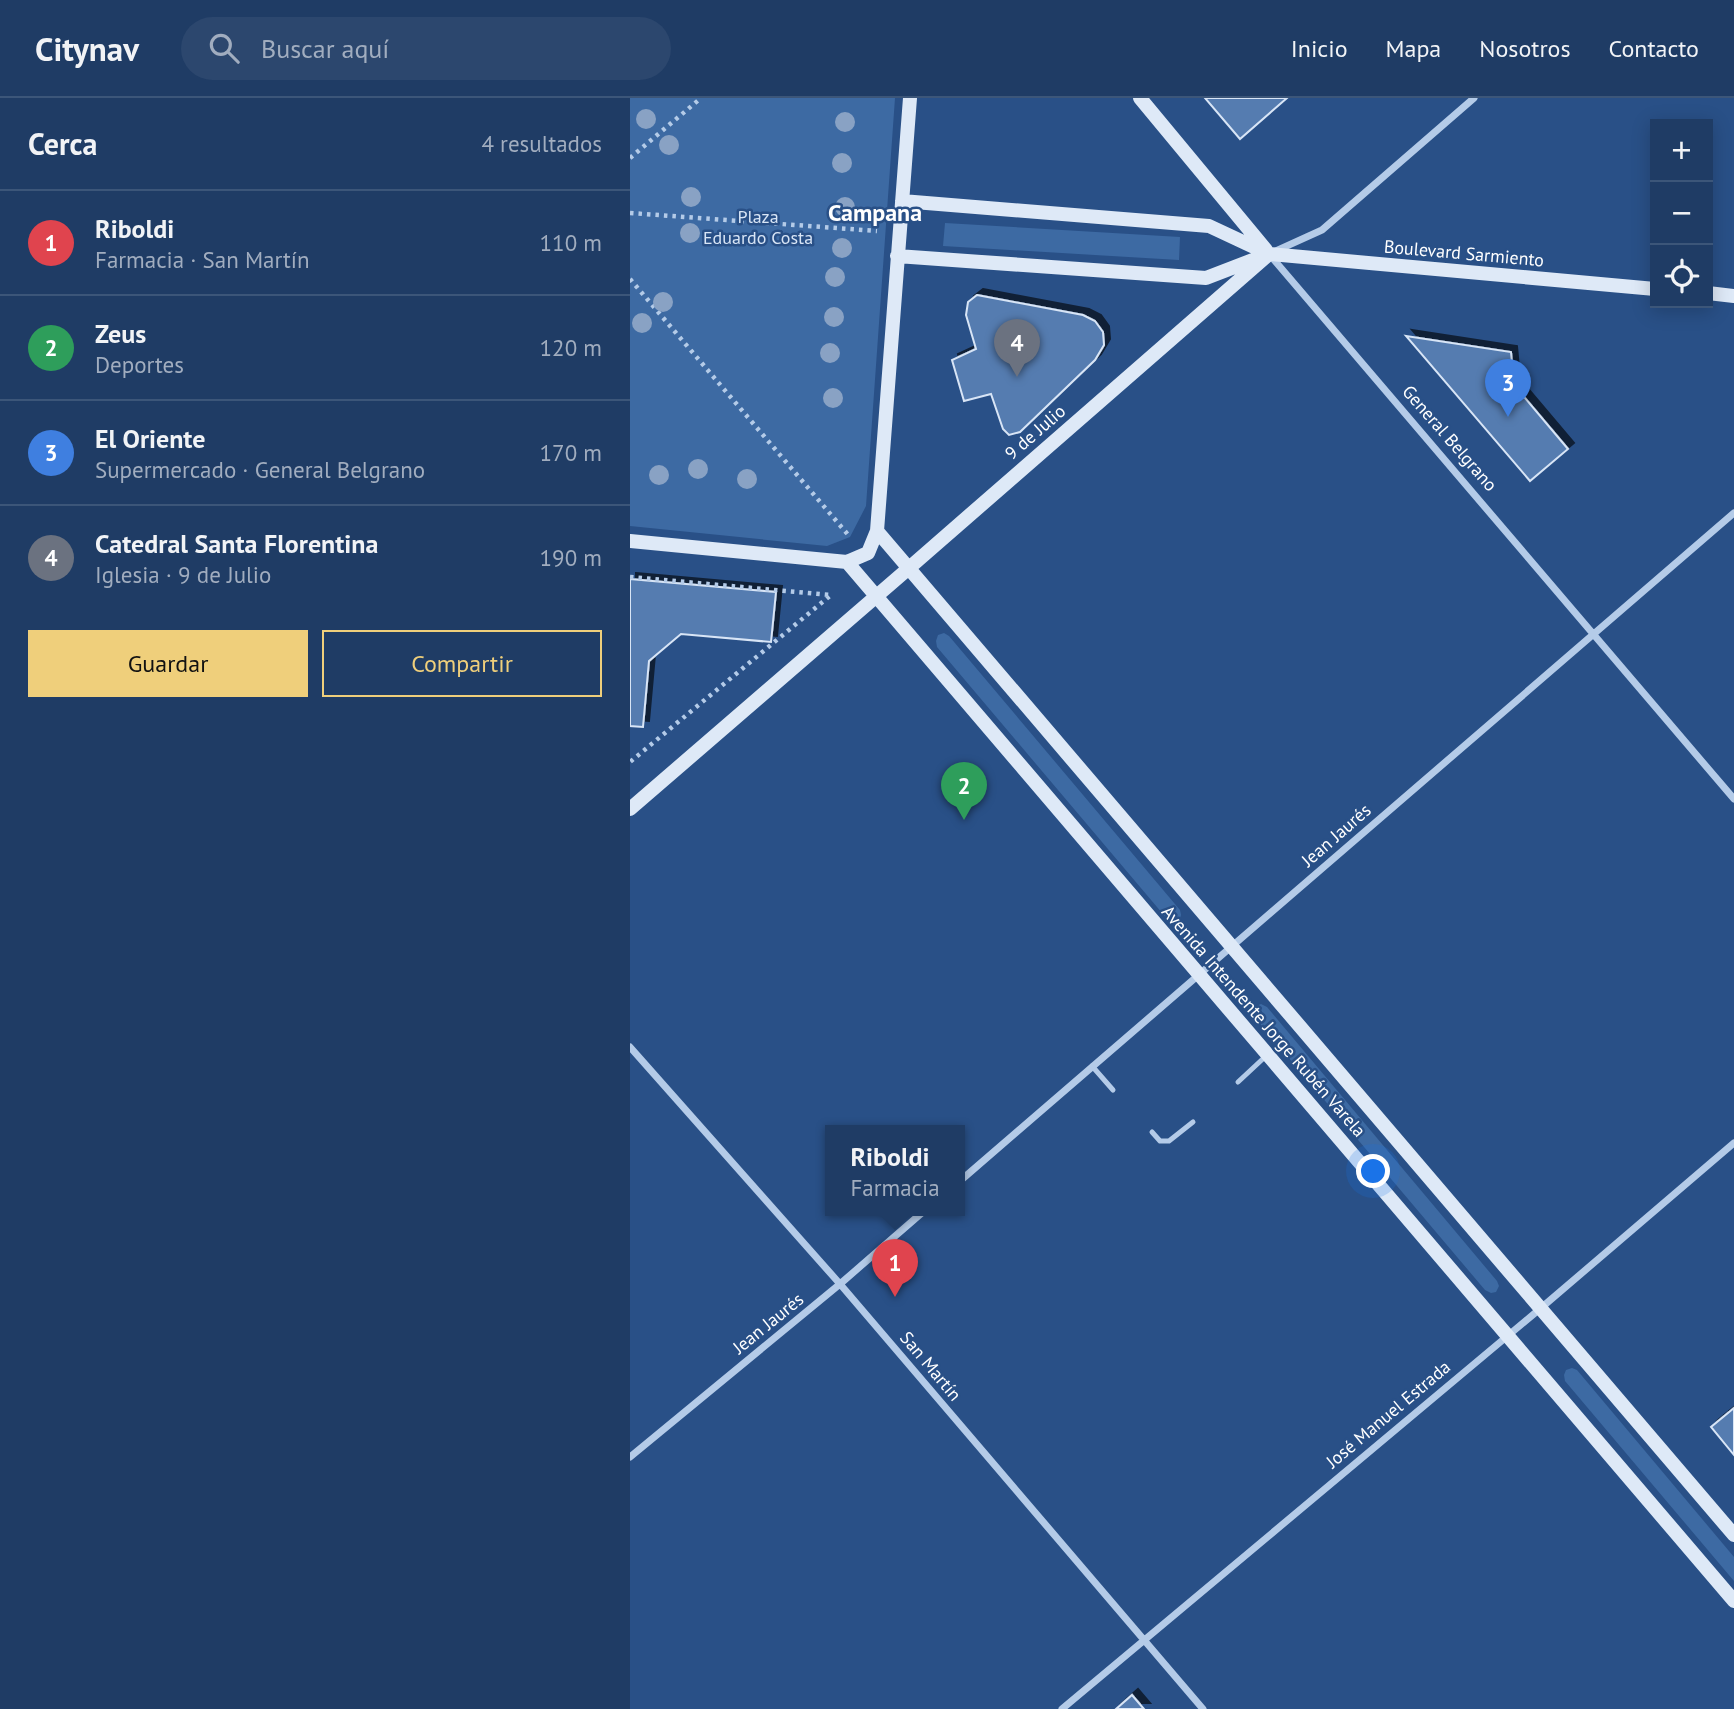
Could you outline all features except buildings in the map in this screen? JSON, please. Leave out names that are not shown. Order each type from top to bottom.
[{"type":"main road","points":[[630,541],[847,562],[868,554],[877,531],[910,98]]},
{"type":"main road","name":"General Belgrano","points":[[1140,98],[1269,254]]},
{"type":"main road","name":"Boulevard Sarmiento","points":[[902,201],[1209,226],[1269,254],[1650,289]]},
{"type":"main road","name":"Boulevard Sarmiento","points":[[897,256],[1206,278],[1269,254]]},
{"type":"main road","name":"9 de Julio","points":[[630,809],[1269,254]]},
{"type":"main road","points":[[1713,294],[1734,296]]},
{"type":"main road","name":"Avenida Intendente Jorge Rubén Varela","points":[[877,531],[1734,1535]]},
{"type":"main road","name":"Avenida Intendente Jorge Rubén Varela","points":[[847,562],[1734,1601]]},
{"type":"street","name":"9 de Julio","points":[[1269,254],[1322,230],[1474,98]]},
{"type":"street","name":"General Belgrano","points":[[1269,254],[1734,799]]},
{"type":"street","name":"Jean Jaurés","points":[[965,1177],[1734,513]]},
{"type":"street","name":"San Martín","points":[[630,1047],[840,1284],[1203,1709]]},
{"type":"street","name":"José Manuel Estrada","points":[[1062,1709],[1734,1143]]},
{"type":"street","name":"Jean Jaurés","points":[[630,1457],[918,1216]]},
{"type":"lane","points":[[1238,1082],[1268,1055]]},
{"type":"lane","points":[[1092,1066],[1113,1090]]},
{"type":"lane","points":[[1152,1132],[1160,1141],[1169,1142],[1193,1122]]},
{"type":"path","points":[[630,158],[701,98]]},
{"type":"path","points":[[630,213],[886,232]]},
{"type":"path","points":[[630,279],[850,537]]},
{"type":"path","points":[[630,577],[831,595],[630,762]]},
{"type":"green space","name":"Plaza Eduardo Costa","points":[[630,98],[895,98],[866,506],[850,537],[827,546],[630,526]]},
{"type":"green space","points":[[945,223],[1180,237],[1179,260],[943,246]]},
{"type":"green space","points":[[944,633],[1180,910],[1179,921],[1173,923],[1168,920],[937,647],[938,635]]},
{"type":"green space","points":[[1261,1004],[1267,1007],[1497,1281],[1499,1286],[1496,1292],[1485,1290],[1255,1018],[1253,1012],[1256,1006]]},
{"type":"green space","points":[[1566,1370],[1577,1370],[1734,1557],[1734,1581],[1565,1381]]},
{"type":"place","name":"Catedral Santa Florentina","points":[[1017,377]]},
{"type":"place","name":"El Oriente","points":[[1508,417]]},
{"type":"place","name":"Zeus","points":[[964,820]]},
{"type":"place","name":"Riboldi","points":[[895,1297]]},
{"type":"district","name":"Campana","points":[[875,212]]}]
